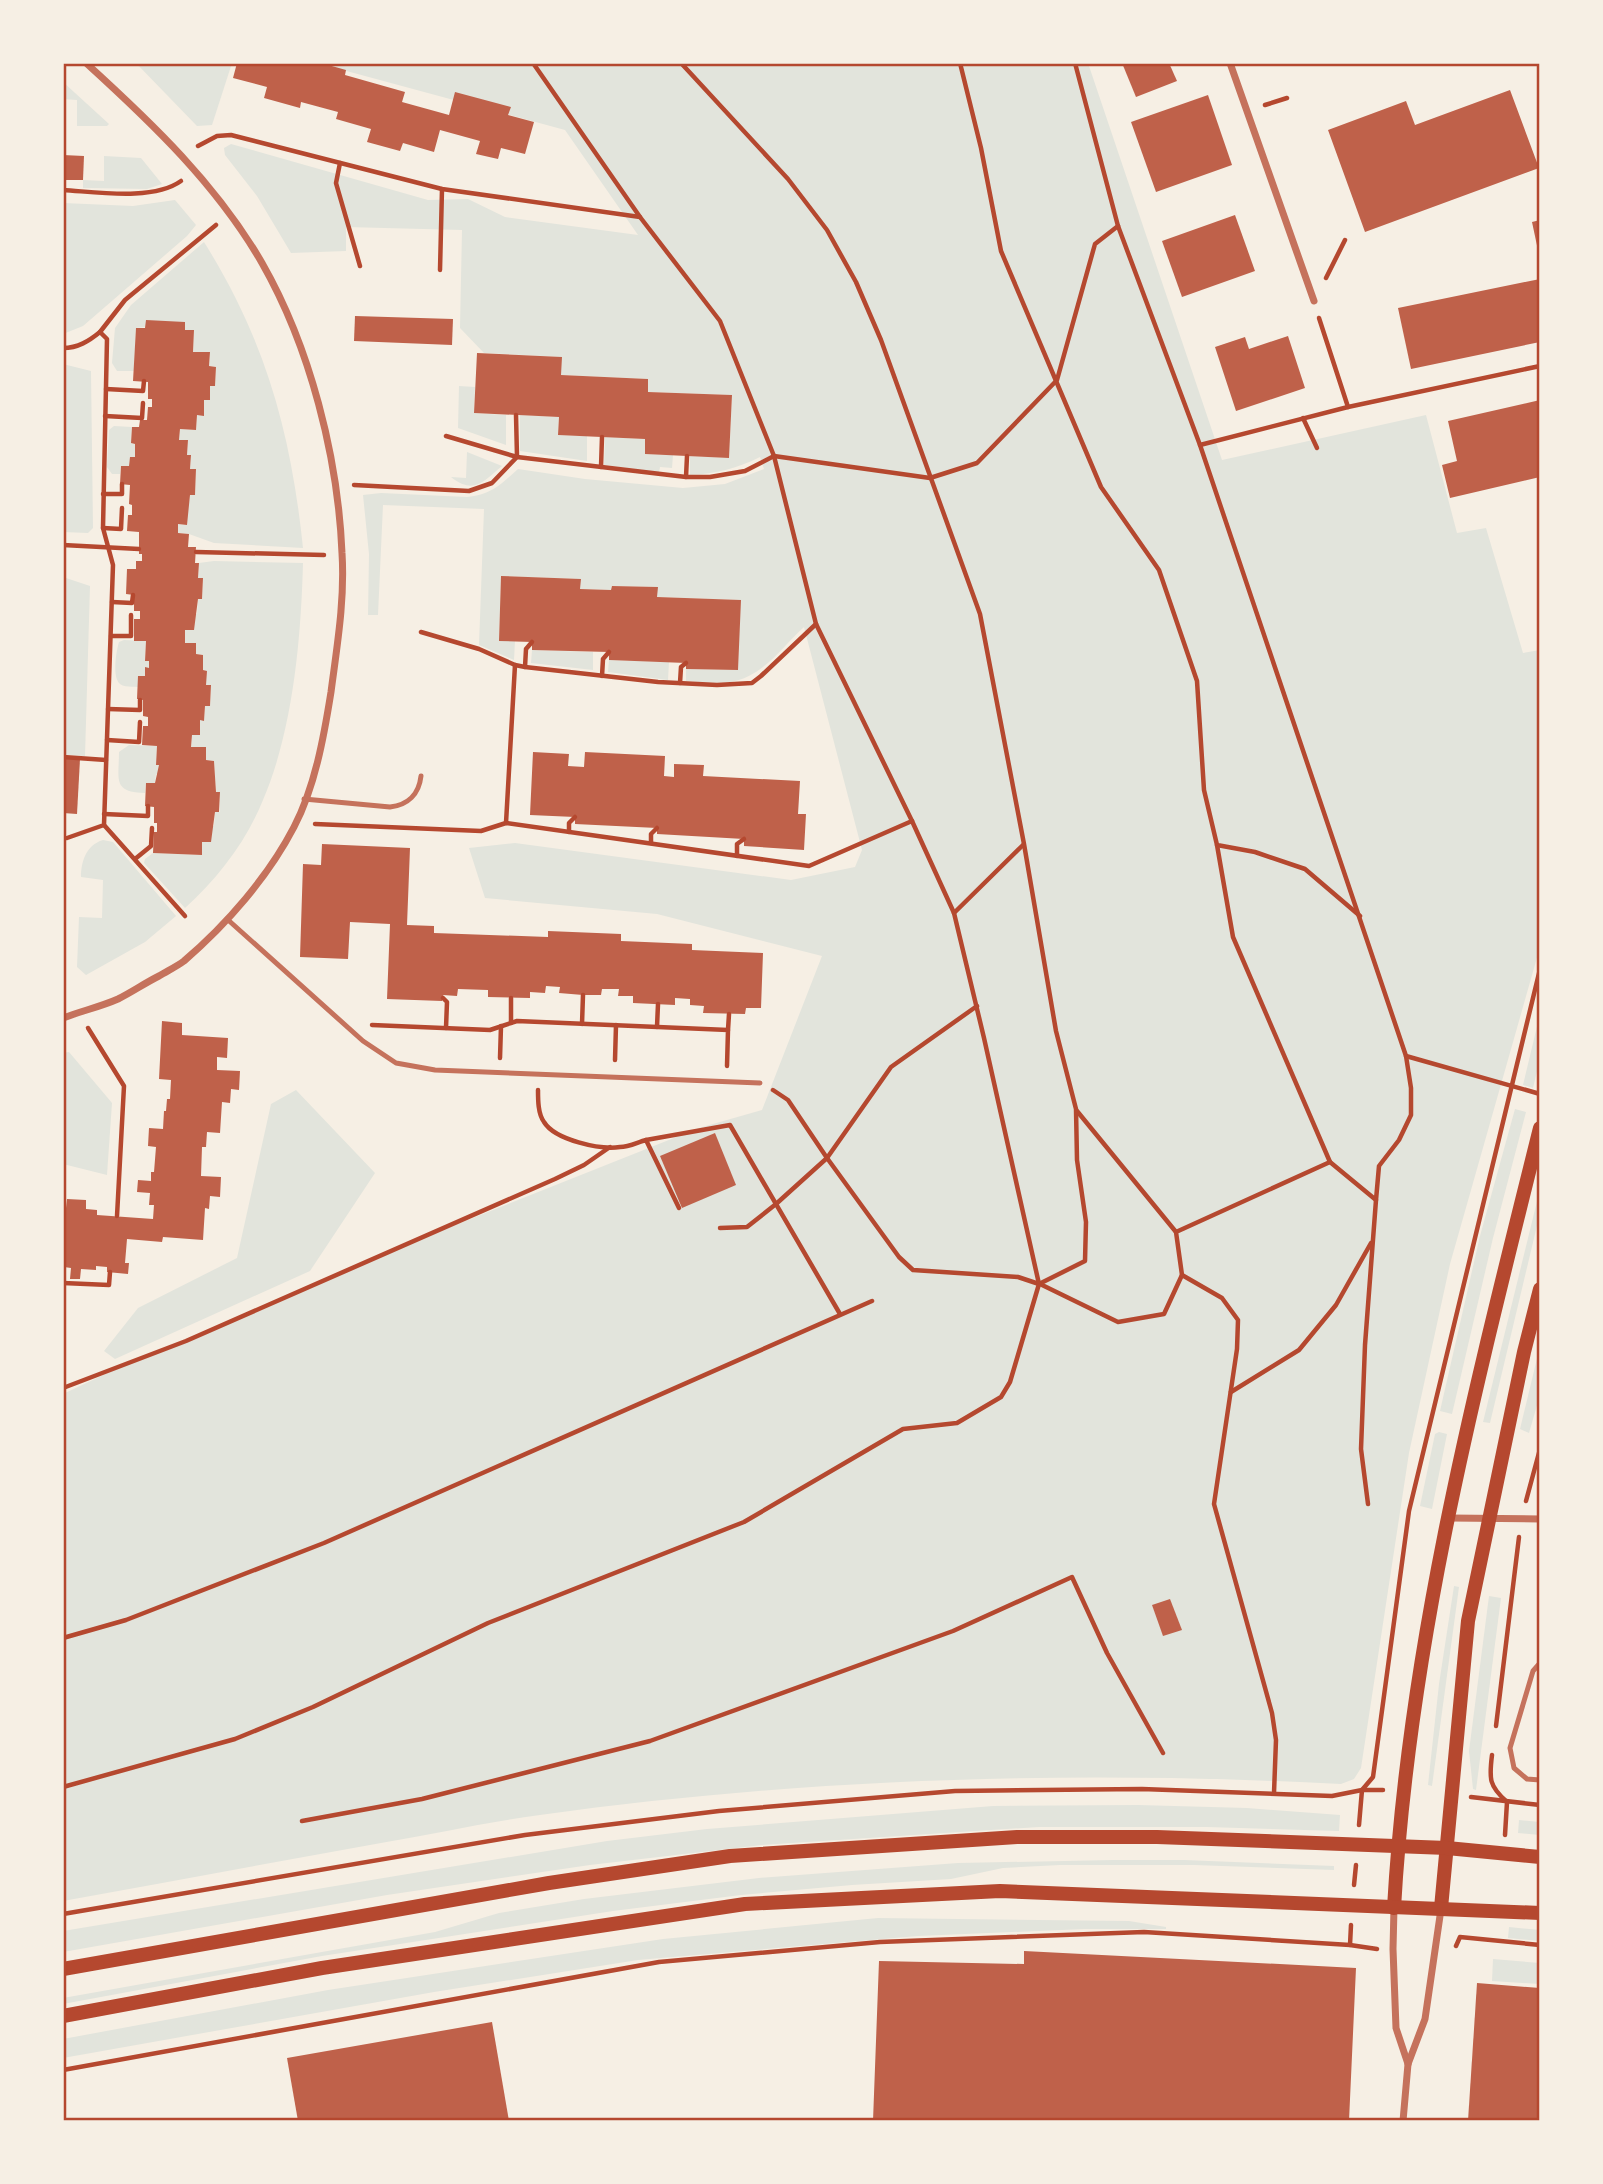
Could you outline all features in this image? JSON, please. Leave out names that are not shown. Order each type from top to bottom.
[{"type":"main road","points":[[1394,1908],[1397,1847],[1426,1630],[1468,1419],[1540,1128]]},
{"type":"main road","points":[[1441,1908],[1468,1621],[1524,1352],[1540,1289]]},
{"type":"main road","points":[[63,1969],[549,1883],[730,1856],[1017,1837],[1157,1837],[1357,1843],[1540,1857]]},
{"type":"main road","points":[[63,2016],[322,1968],[745,1904],[1000,1891],[1540,1913]]},
{"type":"street","points":[[63,1018],[118,999],[182,963],[227,919],[272,866],[296,824],[322,747],[340,630],[343,555],[336,484],[326,431],[285,309],[261,262],[184,156],[86,63]]},
{"type":"street","points":[[1230,63],[1314,301]]},
{"type":"street","points":[[1448,1518],[1540,1519]]},
{"type":"street","points":[[1394,1908],[1392,1949],[1396,2028],[1408,2064]]},
{"type":"street","points":[[1403,2121],[1408,2064],[1425,2019],[1441,1908]]},
{"type":"lane","points":[[304,799],[399,806],[415,794],[421,776]]},
{"type":"lane","points":[[227,919],[363,1041],[396,1063],[435,1070],[760,1083]]},
{"type":"lane","points":[[1540,1663],[1533,1671],[1510,1748],[1514,1768],[1527,1779],[1540,1780]]},
{"type":"path","points":[[63,1787],[235,1739],[313,1707],[488,1623],[744,1522],[903,1429],[957,1423],[1001,1397],[1010,1382],[1039,1284],[954,913],[816,624],[774,456],[720,321],[640,217],[533,63]]},
{"type":"path","points":[[681,63],[788,179],[827,230],[856,282],[881,340],[980,614],[1056,1031],[1076,1110],[1077,1160],[1086,1222],[1085,1261],[1039,1284]]},
{"type":"path","points":[[960,63],[981,148],[1001,251],[1101,487],[1159,570],[1198,681],[1204,790],[1217,845],[1233,937],[1330,1162],[1376,1200]]},
{"type":"path","points":[[1075,63],[1118,226],[1200,444],[1406,1056],[1411,1088],[1411,1115],[1399,1140],[1380,1166],[1376,1200],[1365,1345],[1361,1449],[1368,1504]]},
{"type":"path","points":[[184,156],[217,136],[231,135],[442,189],[640,217]]},
{"type":"path","points":[[340,163],[336,183],[360,267]]},
{"type":"path","points":[[63,190],[124,193],[164,191],[196,171]]},
{"type":"path","points":[[440,270],[442,189]]},
{"type":"path","points":[[63,348],[89,341],[100,332],[125,300],[229,216]]},
{"type":"path","points":[[446,436],[517,457],[686,477],[710,477],[745,471],[774,456],[930,478],[976,463],[1057,380],[1095,244],[1118,226]]},
{"type":"path","points":[[1345,240],[1314,301],[1348,407]]},
{"type":"path","points":[[100,332],[107,340],[103,528],[113,565],[104,825],[185,916]]},
{"type":"path","points":[[1200,444],[1348,407],[1540,366]]},
{"type":"path","points":[[106,390],[143,391],[144,381]]},
{"type":"path","points":[[105,416],[142,418],[143,403]]},
{"type":"path","points":[[336,484],[469,491],[492,483],[517,457],[516,415]]},
{"type":"path","points":[[1303,418],[1317,448]]},
{"type":"path","points":[[601,467],[602,437]]},
{"type":"path","points":[[686,477],[687,456]]},
{"type":"path","points":[[103,494],[122,494],[122,484]]},
{"type":"path","points":[[103,528],[121,529],[122,508]]},
{"type":"path","points":[[63,545],[139,549]]},
{"type":"path","points":[[196,552],[343,555]]},
{"type":"path","points":[[112,602],[132,603],[132,595]]},
{"type":"path","points":[[111,636],[131,636],[131,615]]},
{"type":"path","points":[[421,632],[479,649],[525,667],[717,685],[752,683],[816,624]]},
{"type":"path","points":[[525,667],[526,649],[532,642]]},
{"type":"path","points":[[602,676],[603,659],[609,652]]},
{"type":"path","points":[[680,683],[681,667],[686,663]]},
{"type":"path","points":[[506,823],[515,665]]},
{"type":"path","points":[[108,709],[140,710],[140,699]]},
{"type":"path","points":[[107,740],[139,742],[139,722]]},
{"type":"path","points":[[63,757],[106,760]]},
{"type":"path","points":[[104,814],[148,816],[148,806]]},
{"type":"path","points":[[569,832],[569,823],[575,817]]},
{"type":"path","points":[[296,824],[481,831],[506,823],[809,866],[912,821]]},
{"type":"path","points":[[67,838],[104,825]]},
{"type":"path","points":[[135,859],[152,846],[152,828]]},
{"type":"path","points":[[650,843],[651,834],[657,828]]},
{"type":"path","points":[[737,856],[737,844],[744,839]]},
{"type":"path","points":[[954,913],[1024,844]]},
{"type":"path","points":[[1217,845],[1255,852],[1305,869],[1361,916]]},
{"type":"path","points":[[63,2070],[659,1962],[880,1942],[1144,1932],[1350,1945],[1362,1790],[1373,1777],[1409,1511],[1540,969]]},
{"type":"path","points":[[582,1024],[583,995]]},
{"type":"path","points":[[443,998],[447,1002],[446,1028]]},
{"type":"path","points":[[510,1023],[511,998]]},
{"type":"path","points":[[657,1027],[658,1004]]},
{"type":"path","points":[[720,1228],[747,1227],[776,1203],[827,1158],[891,1067],[977,1006]]},
{"type":"path","points":[[79,1012],[124,1086],[117,1216]]},
{"type":"path","points":[[726,1081],[729,1014]]},
{"type":"path","points":[[371,1024],[490,1030],[517,1021],[728,1030]]},
{"type":"path","points":[[500,1072],[501,1026]]},
{"type":"path","points":[[614,1077],[616,1026]]},
{"type":"path","points":[[1406,1056],[1540,1094]]},
{"type":"path","points":[[539,1075],[538,1101],[541,1120],[550,1130],[582,1144],[620,1147],[730,1125],[840,1314]]},
{"type":"path","points":[[760,1083],[788,1100],[899,1257],[913,1270],[1018,1277],[1039,1284],[1118,1322],[1164,1314],[1182,1275],[1176,1232],[1076,1110]]},
{"type":"path","points":[[646,1140],[679,1208]]},
{"type":"path","points":[[63,1388],[186,1341],[555,1180],[610,1147]]},
{"type":"path","points":[[1176,1232],[1330,1162]]},
{"type":"path","points":[[1231,1392],[1299,1350],[1336,1305],[1373,1239]]},
{"type":"path","points":[[63,1283],[109,1285],[110,1272]]},
{"type":"path","points":[[1182,1275],[1222,1298],[1238,1320],[1237,1349],[1214,1504],[1272,1713],[1276,1740],[1274,1793]]},
{"type":"path","points":[[63,1638],[126,1620],[324,1543],[872,1301]]},
{"type":"path","points":[[302,1822],[422,1799],[650,1741],[953,1631],[1072,1577],[1107,1653],[1163,1753]]},
{"type":"path","points":[[63,1914],[525,1835],[719,1811],[955,1791],[1142,1789],[1332,1796],[1362,1790],[1405,1790]]},
{"type":"path","points":[[1450,1794],[1540,1805]]},
{"type":"shaded area","points":[[136,63],[232,63],[212,125],[197,126]]},
{"type":"shaded area","points":[[317,63],[1088,63],[1222,460],[1426,415],[1457,533],[1486,528],[1523,653],[1540,650],[1540,947],[1450,1264],[1409,1453],[1361,1768],[1354,1779],[1341,1784],[1140,1778],[940,1780],[839,1785],[640,1802],[520,1818],[63,1901],[63,1394],[367,1260],[699,1128],[762,1110],[822,956],[657,914],[485,898],[469,848],[515,843],[791,880],[855,867],[862,850],[804,627],[762,668],[742,679],[725,683],[686,681],[686,669],[738,670],[740,600],[657,597],[657,587],[612,586],[611,590],[580,589],[580,579],[501,576],[499,640],[515,641],[514,660],[479,645],[484,509],[383,505],[378,615],[368,615],[369,554],[363,495],[381,493],[476,496],[495,488],[518,469],[585,479],[683,488],[725,484],[764,469],[760,457],[726,470],[690,475],[690,456],[729,458],[732,395],[648,392],[648,379],[561,375],[561,357],[484,353],[460,328],[462,230],[346,227],[346,251],[291,253],[257,196],[225,155],[224,148],[231,144],[428,200],[468,199],[505,217],[638,235],[565,130]]},
{"type":"shaded area","points":[[63,82],[109,124],[77,126],[77,100],[63,99]]},
{"type":"shaded area","points":[[104,156],[141,158],[162,184],[147,189],[83,188],[83,180],[104,181]]},
{"type":"shaded area","points":[[175,200],[196,225],[187,236],[83,326],[63,334],[63,203],[133,206]]},
{"type":"shaded area","points":[[204,242],[244,315],[272,389],[291,466],[303,548],[214,543],[178,533],[178,524],[186,525],[190,495],[195,495],[196,470],[190,469],[188,440],[179,440],[180,429],[196,430],[197,415],[204,415],[204,400],[210,400],[210,386],[215,386],[216,367],[209,366],[210,353],[193,352],[194,330],[185,330],[185,322],[136,328],[134,371],[117,371],[112,363],[115,328],[131,305]]},
{"type":"shaded area","points":[[63,364],[91,371],[93,528],[88,533],[63,532]]},
{"type":"shaded area","points":[[459,386],[475,387],[474,413],[506,415],[506,445],[458,428]]},
{"type":"shaded area","points":[[520,415],[559,417],[558,435],[587,436],[587,461],[520,451]]},
{"type":"shaded area","points":[[114,426],[132,427],[131,443],[135,444],[135,457],[130,458],[129,466],[121,466],[120,474],[112,474],[107,467],[109,430]]},
{"type":"shaded area","points":[[605,437],[645,439],[645,454],[673,455],[672,468],[660,467],[659,472],[604,465]]},
{"type":"shaded area","points":[[467,452],[502,466],[478,484],[466,485],[451,477],[466,478]]},
{"type":"shaded area","points":[[199,563],[303,563],[300,622],[293,684],[282,744],[263,800],[230,858],[185,908],[144,863],[153,853],[202,855],[202,842],[211,826],[214,826],[215,812],[220,812],[220,792],[216,792],[214,761],[206,760],[206,747],[191,747],[192,735],[200,735],[200,720],[204,720],[205,706],[210,706],[211,686],[206,685],[203,655],[196,654],[196,643],[185,643],[185,630],[194,614],[197,614],[198,599],[202,599],[203,578],[198,578]]},
{"type":"shaded area","points":[[63,577],[90,586],[85,756],[63,755]]},
{"type":"shaded area","points":[[146,641],[145,660],[149,661],[149,668],[145,668],[145,676],[138,687],[120,684],[116,676],[118,646],[119,642]]},
{"type":"shaded area","points":[[532,650],[593,652],[593,670],[531,663]]},
{"type":"shaded area","points":[[609,660],[669,662],[668,680],[608,672]]},
{"type":"shaded area","points":[[129,745],[157,746],[156,765],[159,765],[159,774],[156,774],[155,783],[146,783],[145,793],[127,790],[120,782],[119,752]]},
{"type":"shaded area","points":[[103,840],[113,842],[176,916],[145,942],[86,975],[77,967],[79,917],[102,918],[103,880],[81,877],[81,871],[89,850]]},
{"type":"shaded area","points":[[1540,1014],[1540,1059],[1533,1088],[1523,1085]]},
{"type":"shaded area","points":[[69,1052],[112,1103],[107,1175],[63,1164],[63,1053]]},
{"type":"shaded area","points":[[296,1090],[375,1173],[310,1271],[115,1359],[104,1351],[138,1308],[237,1258],[271,1104]]},
{"type":"shaded area","points":[[1515,1109],[1526,1112],[1452,1414],[1440,1411],[1480,1236]]},
{"type":"shaded area","points":[[1540,1189],[1540,1213],[1490,1423],[1483,1422]]},
{"type":"shaded area","points":[[1540,1346],[1540,1395],[1529,1433],[1520,1429]]},
{"type":"shaded area","points":[[1435,1434],[1447,1434],[1432,1509],[1420,1506]]},
{"type":"shaded area","points":[[1454,1586],[1459,1587],[1432,1786],[1428,1785],[1439,1684]]},
{"type":"shaded area","points":[[1489,1596],[1501,1598],[1476,1790],[1473,1789],[1469,1751]]},
{"type":"shaded area","points":[[1138,1805],[1247,1808],[1340,1815],[1339,1831],[1207,1827],[1039,1827],[762,1845],[590,1865],[387,1895],[63,1952],[63,1931],[607,1841],[707,1829],[993,1806]]},
{"type":"shaded area","points":[[1519,1820],[1540,1822],[1540,1835],[1518,1833]]},
{"type":"shaded area","points":[[1113,1860],[1334,1866],[1334,1870],[1194,1865],[1060,1865],[1003,1868],[951,1879],[741,1895],[613,1911],[322,1956],[63,2004],[63,1998],[435,1932],[499,1913],[584,1899],[759,1878],[958,1863]]},
{"type":"shaded area","points":[[878,1918],[1129,1921],[1166,1929],[1085,1929],[918,1936],[638,1960],[434,1992],[63,2058],[63,2039],[328,1990],[663,1939]]},
{"type":"shaded area","points":[[1509,1927],[1540,1930],[1540,1941],[1508,1938]]},
{"type":"shaded area","points":[[1493,1959],[1540,1963],[1540,1984],[1492,1981]]},
{"type":"building","points":[[237,63],[321,63],[346,70],[345,75],[405,92],[402,102],[449,115],[455,92],[511,107],[508,115],[534,122],[525,154],[501,148],[498,159],[476,154],[480,141],[440,130],[434,152],[403,143],[400,151],[367,142],[371,129],[336,119],[338,112],[301,102],[300,108],[264,98],[267,87],[233,78]]},
{"type":"building","points":[[1122,63],[1169,63],[1177,81],[1136,97]]},
{"type":"building","points":[[1510,90],[1539,168],[1365,232],[1328,130],[1406,101],[1415,125]]},
{"type":"building","points":[[1208,95],[1232,165],[1156,192],[1131,122]]},
{"type":"building","points":[[63,155],[84,156],[83,180],[63,180]]},
{"type":"building","points":[[1235,215],[1255,271],[1182,297],[1162,241]]},
{"type":"building","points":[[1540,220],[1540,254],[1539,255],[1532,222]]},
{"type":"building","points":[[63,257],[66,257],[65,278],[63,278]]},
{"type":"building","points":[[1540,279],[1540,342],[1411,369],[1398,308]]},
{"type":"building","points":[[355,316],[453,319],[452,345],[354,341]]},
{"type":"building","points":[[146,320],[185,322],[185,330],[194,330],[193,352],[210,352],[209,366],[216,367],[215,386],[210,386],[210,400],[204,400],[204,416],[197,415],[196,430],[180,429],[179,440],[188,440],[190,469],[196,469],[195,495],[190,495],[187,525],[178,524],[178,533],[189,534],[188,547],[196,547],[198,578],[203,578],[202,599],[198,599],[194,630],[185,630],[185,643],[196,643],[196,654],[203,655],[203,670],[207,671],[206,685],[211,685],[210,706],[205,706],[204,721],[200,720],[200,735],[192,735],[191,747],[206,747],[206,760],[214,761],[216,792],[220,792],[219,812],[215,812],[211,842],[202,842],[202,855],[153,853],[157,823],[154,823],[154,807],[145,806],[146,783],[155,783],[159,765],[156,765],[157,746],[142,745],[143,726],[148,726],[148,717],[143,716],[143,700],[137,699],[138,676],[145,676],[145,667],[149,668],[149,661],[145,661],[146,641],[134,641],[134,619],[140,619],[140,611],[134,611],[134,595],[126,594],[127,569],[136,569],[136,561],[142,561],[142,554],[139,554],[139,532],[127,531],[128,515],[132,515],[132,505],[129,504],[130,485],[120,484],[121,466],[129,466],[130,457],[135,457],[135,444],[131,443],[132,427],[139,427],[140,420],[147,420],[148,407],[152,407],[152,399],[148,399],[148,382],[133,381],[136,328],[145,328]]},
{"type":"building","points":[[1288,336],[1305,388],[1236,411],[1215,347],[1245,337],[1249,349]]},
{"type":"building","points":[[477,353],[562,357],[561,375],[648,379],[648,392],[732,395],[729,458],[645,454],[645,439],[558,435],[559,417],[474,413]]},
{"type":"building","points":[[1540,400],[1540,477],[1450,498],[1442,465],[1457,461],[1448,421]]},
{"type":"building","points":[[501,576],[581,579],[580,589],[611,590],[612,586],[658,587],[657,597],[741,600],[738,670],[686,669],[686,663],[609,660],[609,652],[532,650],[532,642],[499,641]]},
{"type":"building","points":[[533,752],[569,754],[568,766],[584,767],[585,752],[665,756],[664,776],[674,777],[674,764],[704,765],[703,776],[800,781],[798,814],[806,814],[804,850],[744,846],[744,839],[657,834],[657,828],[575,824],[575,817],[530,815]]},
{"type":"building","points":[[63,758],[80,759],[77,814],[63,813]]},
{"type":"building","points":[[322,844],[410,848],[407,925],[434,926],[434,933],[548,937],[548,931],[621,934],[621,941],[692,944],[692,950],[763,953],[761,1008],[746,1008],[745,1014],[703,1013],[704,1006],[690,1005],[690,999],[675,998],[675,1005],[633,1003],[633,996],[618,996],[619,989],[602,989],[601,995],[583,995],[559,993],[560,987],[546,986],[545,993],[530,992],[530,998],[488,997],[488,990],[458,989],[457,996],[443,995],[442,1001],[387,999],[390,924],[350,922],[348,959],[300,957],[303,864],[321,865]]},
{"type":"building","points":[[162,1021],[182,1023],[182,1035],[228,1038],[227,1058],[217,1057],[217,1070],[240,1071],[239,1090],[231,1089],[230,1103],[222,1102],[220,1133],[207,1132],[206,1147],[202,1147],[201,1176],[221,1177],[220,1197],[210,1196],[209,1209],[205,1208],[203,1240],[163,1237],[162,1242],[127,1239],[125,1263],[129,1263],[128,1274],[107,1272],[107,1267],[96,1266],[96,1270],[81,1269],[80,1279],[70,1279],[71,1268],[64,1267],[63,1262],[63,1217],[67,1199],[86,1200],[86,1209],[97,1210],[97,1215],[153,1219],[154,1205],[149,1205],[150,1193],[137,1192],[138,1180],[151,1181],[151,1172],[154,1172],[156,1147],[148,1146],[149,1128],[163,1129],[164,1111],[167,1099],[170,1099],[171,1080],[159,1079]]},
{"type":"building","points":[[715,1133],[736,1185],[682,1208],[660,1156]]},
{"type":"building","points":[[1170,1599],[1182,1630],[1163,1636],[1152,1605]]},
{"type":"building","points":[[1024,1951],[1356,1968],[1349,2121],[873,2121],[879,1961],[1024,1964]]},
{"type":"building","points":[[1477,1983],[1540,1988],[1540,2121],[1468,2121]]},
{"type":"building","points":[[492,2022],[509,2121],[298,2121],[287,2058]]}]
